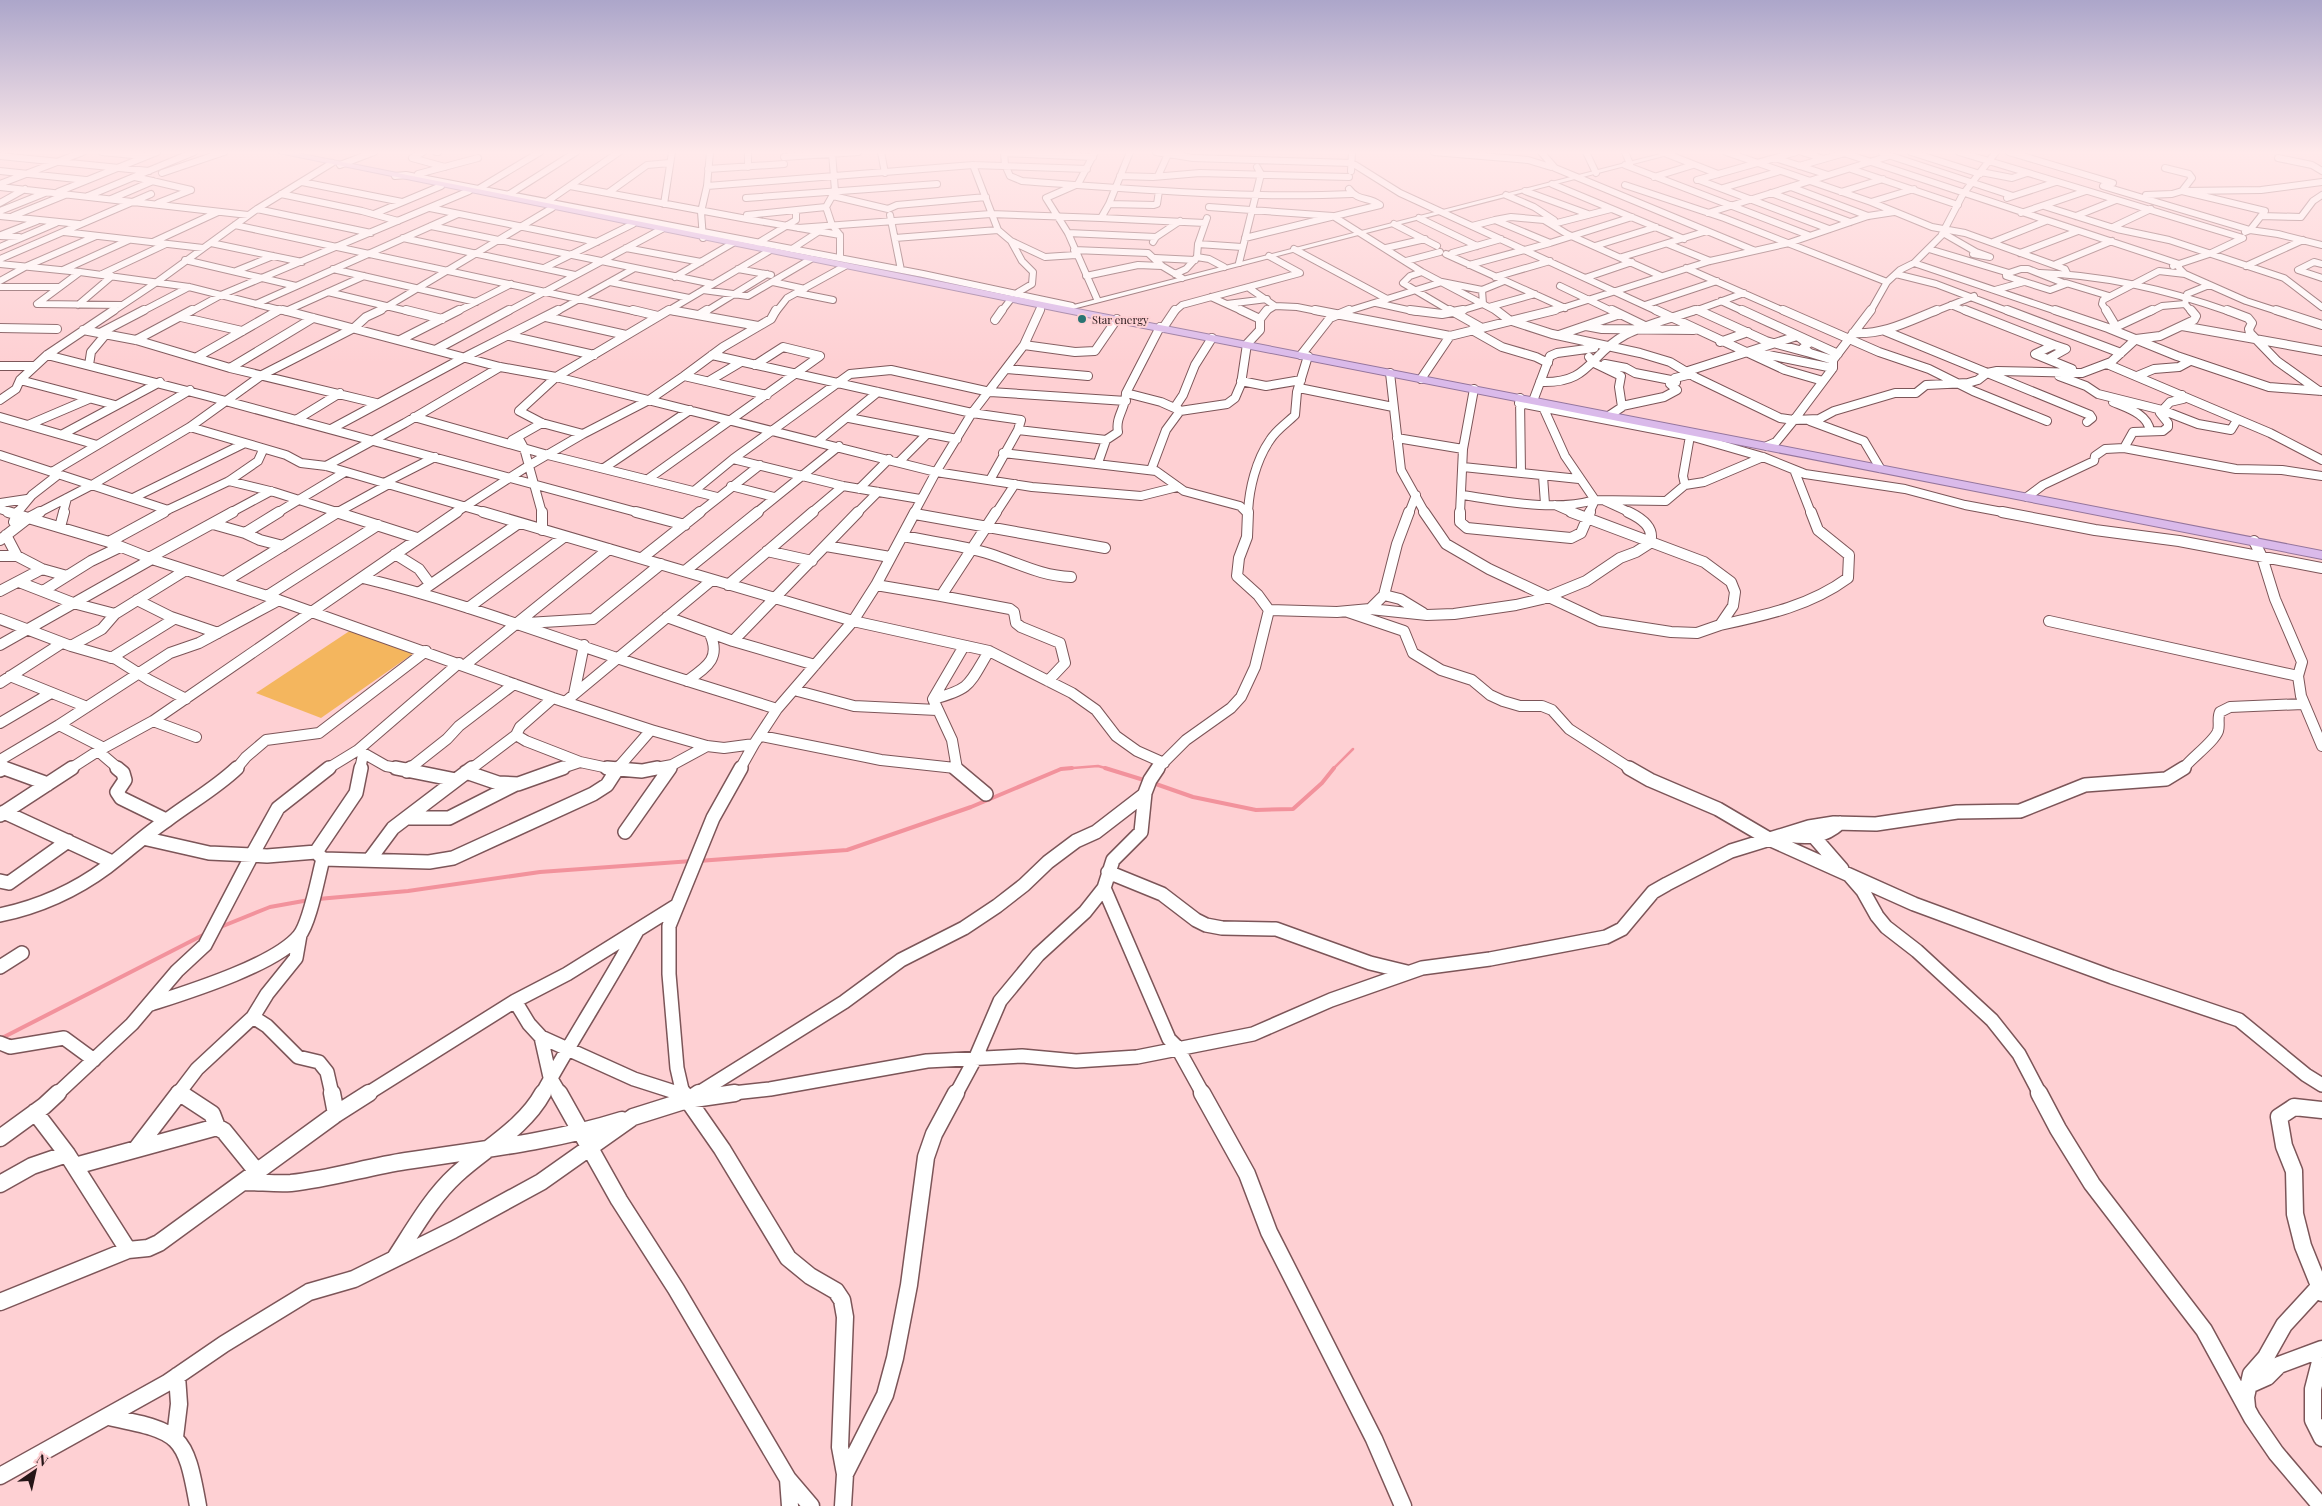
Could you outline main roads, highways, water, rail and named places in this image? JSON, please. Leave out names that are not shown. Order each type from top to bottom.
[{"type":"highway","points":[[626,222],[702,235],[810,259],[842,262],[1014,296],[1042,305],[1067,308],[1474,389],[1538,404],[1610,415],[1765,451],[1880,468],[2322,555]]},
{"type":"waterway","points":[[1334,768],[1353,749]]},
{"type":"waterway","points":[[1068,768],[1098,766],[1109,769]]},
{"type":"waterway","points":[[698,861],[847,850],[971,807],[1061,769],[1068,768]]},
{"type":"waterway","points":[[1060,769],[1068,768]]},
{"type":"waterway","points":[[1068,768],[1072,768]]},
{"type":"waterway","points":[[1105,768],[1147,781]]},
{"type":"waterway","points":[[1153,783],[1193,797],[1256,810],[1293,809],[1322,783],[1334,768]]},
{"type":"waterway","points":[[318,899],[408,891],[540,872],[692,861]]},
{"type":"waterway","points":[[218,928],[270,907],[309,900]]},
{"type":"waterway","points":[[0,1039],[205,934]]},
{"type":"place","name":"Star energy","points":[[1082,319]]}]
